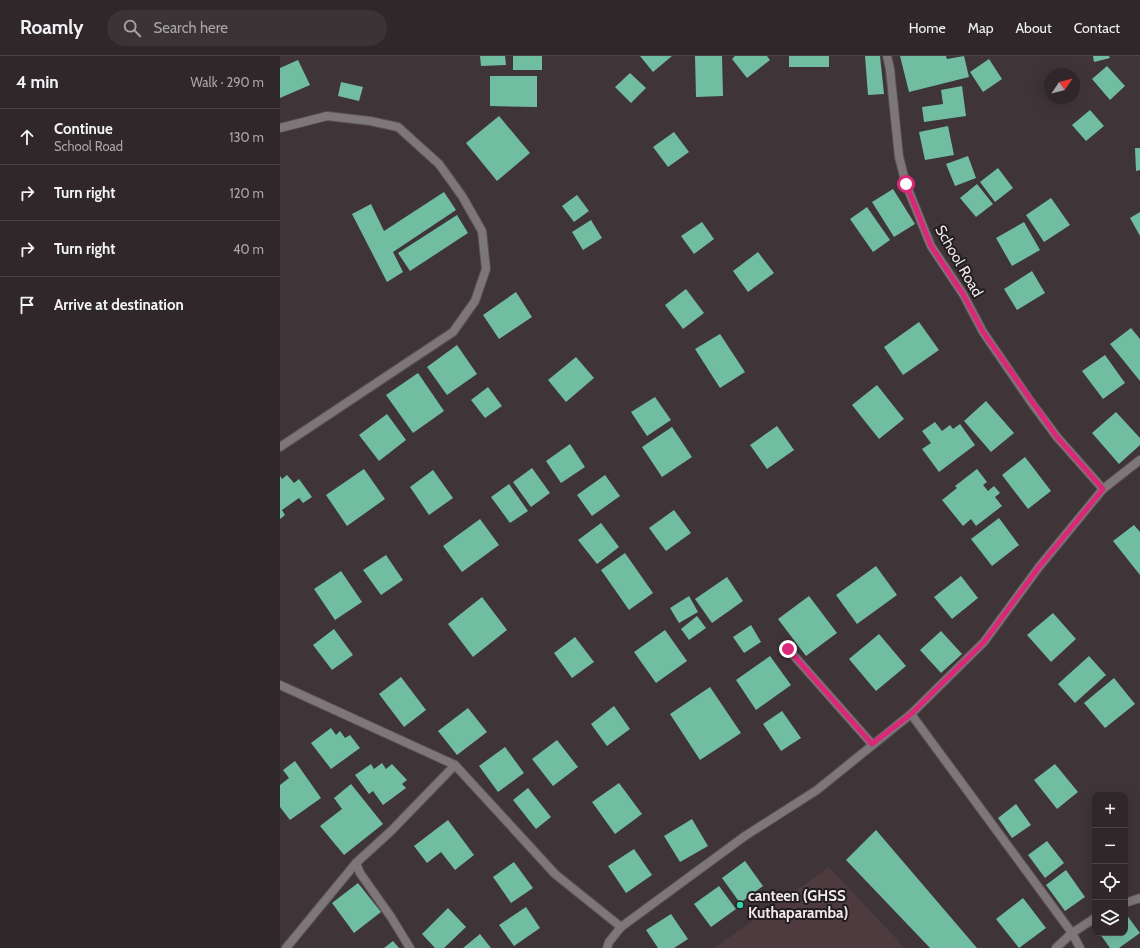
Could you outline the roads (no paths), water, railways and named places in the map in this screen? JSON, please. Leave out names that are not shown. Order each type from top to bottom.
[{"type":"street","name":"School Road","points":[[887,56],[902,170],[915,210],[931,246],[963,294],[983,332],[1031,402],[1057,437],[1103,489]]},
{"type":"street","points":[[280,128],[327,116],[370,121],[398,127],[439,164],[462,196],[482,231],[486,269],[475,301],[453,332],[280,447]]},
{"type":"street","points":[[607,948],[609,942],[621,927],[745,836],[817,790],[911,714],[984,642],[1039,567],[1103,489],[1140,460]]},
{"type":"street","points":[[788,649],[872,744]]},
{"type":"street","points":[[280,685],[455,765],[555,874],[621,927]]},
{"type":"street","points":[[911,714],[1072,933],[1080,948]]},
{"type":"street","points":[[286,948],[356,863],[391,831],[455,765]]},
{"type":"street","points":[[356,863],[360,873],[391,917],[410,948]]},
{"type":"street","points":[[1128,902],[1140,898]]},
{"type":"street","points":[[1056,948],[1072,933],[1092,920]]},
{"type":"place","name":"canteen (GHSS Kuthaparamba)","points":[[740,905]]}]
